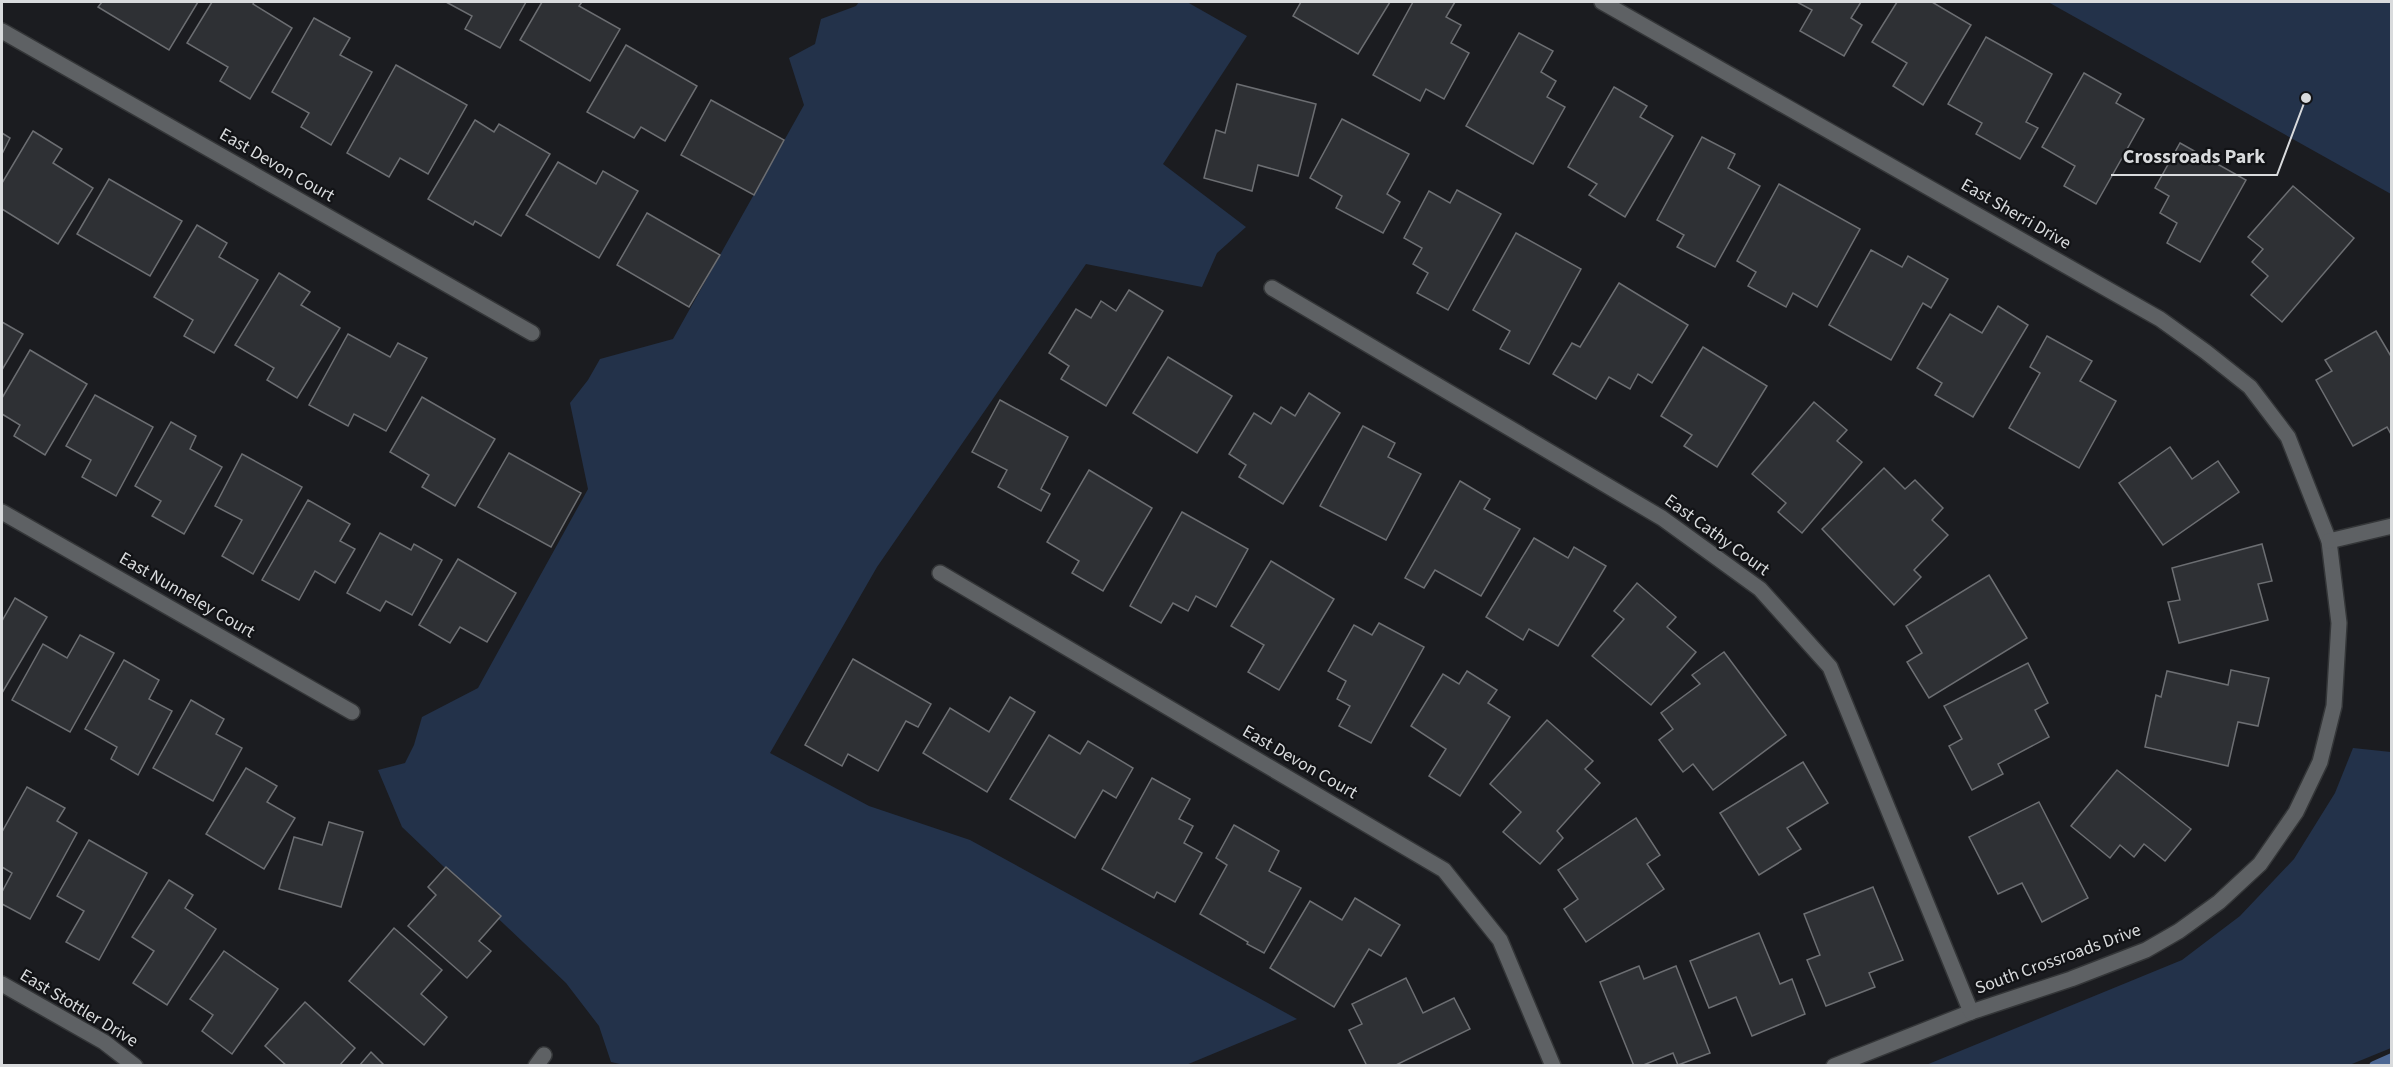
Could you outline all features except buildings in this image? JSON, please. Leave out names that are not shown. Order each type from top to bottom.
[{"type":"street","name":"East Sherri Drive","points":[[1602,2],[2149,313],[2206,352],[2250,387],[2288,437],[2329,541]]},
{"type":"street","name":"East Devon Court","points":[[2,31],[532,333]]},
{"type":"street","name":"East Cathy Court","points":[[1272,288],[1662,518],[1760,589],[1830,667],[1971,1012]]},
{"type":"street","name":"East Nunneley Court","points":[[2,512],[352,711]]},
{"type":"street","points":[[2329,541],[2391,526]]},
{"type":"street","name":"South Crossroads Drive","points":[[1834,1065],[1971,1012],[2071,979],[2146,950],[2179,931],[2219,902],[2260,864],[2296,812],[2320,762],[2334,706],[2339,623],[2329,541]]},
{"type":"street","name":"East Devon Court","points":[[940,573],[1444,870],[1500,940],[1553,1065]]},
{"type":"street","name":"East Stottler Drive","points":[[2,984],[104,1042],[135,1065]]},
{"type":"shaded area","points":[[859,2],[1187,2],[1247,36],[1163,164],[1246,227],[1217,253],[1202,287],[1086,264],[877,567],[770,753],[869,806],[970,840],[1297,1019],[1186,1065],[629,1066],[611,1062],[599,1026],[566,983],[402,827],[378,770],[405,763],[414,745],[422,717],[478,688],[588,489],[570,403],[588,380],[600,359],[673,339],[804,105],[789,58],[815,44],[821,19],[856,6]]},
{"type":"shaded area","points":[[2048,2],[2391,2],[2391,194]]},
{"type":"shaded area","points":[[2353,748],[2391,752],[2391,1048],[2347,1066],[1926,1065],[2182,960],[2240,916],[2294,859],[2335,793]]},
{"type":"waterway","points":[[2374,1066],[2392,1058]]},
{"type":"place","name":"Crossroads Park","points":[[2306,98]]}]
